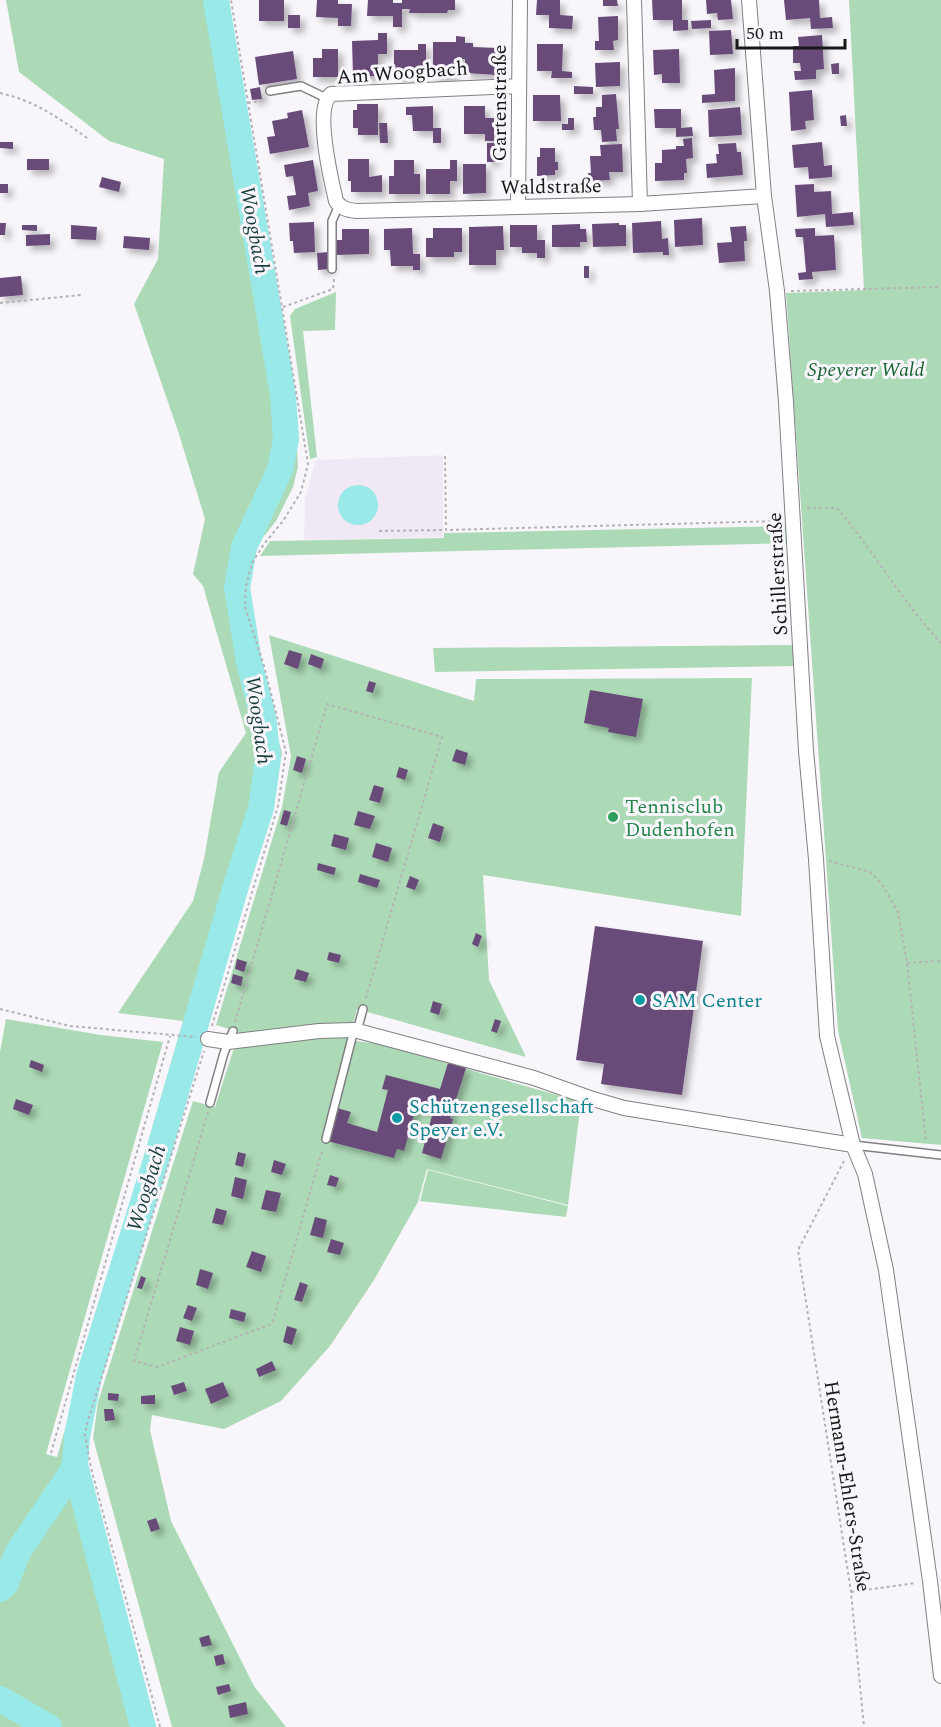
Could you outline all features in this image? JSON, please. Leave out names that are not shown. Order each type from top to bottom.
[{"type":"street","name":"Gartenstraße","points":[[518,207],[520,0]]},
{"type":"street","points":[[634,0],[640,204]]},
{"type":"street","name":"Schillerstraße","points":[[749,0],[764,196],[777,291],[794,515],[806,751],[816,858],[826,1036],[853,1145],[865,1174],[886,1270],[930,1581],[941,1676]]},
{"type":"street","name":"Am Woogbach","points":[[339,205],[333,185],[323,127],[324,106],[326,98],[331,94],[518,86]]},
{"type":"street","name":"Waldstraße","points":[[339,205],[357,211],[640,204],[764,196]]},
{"type":"street","points":[[206,1038],[356,1030],[534,1078],[624,1108],[853,1145]]},
{"type":"lane","points":[[270,91],[301,86],[326,98]]},
{"type":"lane","points":[[332,269],[332,221],[339,205]]},
{"type":"lane","points":[[326,1140],[363,1009]]},
{"type":"lane","points":[[210,1103],[230,1036]]},
{"type":"lane","points":[[853,1145],[941,1155]]},
{"type":"path","points":[[160,1727],[91,1468],[85,1436],[278,806],[286,752],[246,607],[246,586],[252,563],[302,492],[308,464],[231,0]]},
{"type":"path","points":[[0,93],[22,98],[57,117],[90,140]]},
{"type":"path","points":[[283,307],[333,289],[334,272],[332,269]]},
{"type":"path","points":[[777,291],[941,287]]},
{"type":"path","points":[[0,303],[81,295]]},
{"type":"path","points":[[445,456],[446,530]]},
{"type":"path","points":[[379,531],[794,515],[837,508],[858,532],[921,622],[941,644]]},
{"type":"path","points":[[230,1036],[327,704],[442,737],[363,1009]]},
{"type":"path","points":[[816,858],[858,867],[870,872],[882,884],[898,912],[907,963],[928,1154]]},
{"type":"path","points":[[907,963],[941,962]]},
{"type":"path","points":[[0,1009],[70,1026],[206,1038]]},
{"type":"path","points":[[51,1453],[170,1036]]},
{"type":"path","points":[[210,1103],[134,1361],[157,1366],[269,1325],[273,1321],[326,1140]]},
{"type":"path","name":"Hermann-Ehlers-Straße","points":[[853,1145],[798,1250],[850,1592],[864,1727]]},
{"type":"path","points":[[850,1592],[930,1581]]},
{"type":"shaded area","points":[[443,455],[443,537],[304,540],[305,498],[316,460]]},
{"type":"green space","points":[[6,0],[225,0],[295,413],[298,467],[293,487],[276,521],[249,555],[241,588],[245,623],[282,753],[272,810],[202,1045],[81,1429],[87,1464],[156,1727],[0,1727],[0,1052],[6,1019],[101,1035],[163,1042],[46,1454],[57,1457],[183,1021],[118,1013],[193,901],[204,859],[219,772],[246,733],[203,586],[193,574],[205,519],[178,431],[134,304],[158,259],[164,159],[109,141],[19,72]]},
{"type":"green space","name":"Speyerer Wald","points":[[849,0],[941,0],[941,1145],[862,1138],[838,1031],[786,293],[864,290]]},
{"type":"green space","points":[[336,292],[335,330],[303,331],[317,457],[310,459],[290,316],[295,309]]},
{"type":"green space","points":[[789,526],[790,543],[260,556],[270,541],[444,538],[444,533]]},
{"type":"green space","points":[[269,635],[474,701],[476,679],[752,678],[741,916],[483,875],[489,980],[526,1057],[357,1009],[323,1140],[327,1141],[356,1041],[380,1044],[581,1102],[568,1205],[427,1169],[418,1202],[374,1280],[330,1346],[281,1401],[224,1429],[152,1415],[150,1430],[171,1521],[254,1686],[286,1727],[172,1727],[93,1438],[98,1402],[193,1101],[215,1107],[239,1032],[216,1025],[282,807],[291,756]]},
{"type":"green space","points":[[795,645],[795,666],[435,672],[433,648]]},
{"type":"green space","points":[[428,1170],[568,1206],[566,1217],[420,1201]]},
{"type":"water","points":[[358,485],[366,486],[372,491],[377,497],[377,513],[372,519],[366,524],[358,525],[350,524],[344,519],[339,513],[338,505],[339,497],[344,491],[350,486]]},
{"type":"building","points":[[259,0],[284,0],[284,21],[259,21]]},
{"type":"building","points":[[317,0],[338,0],[338,4],[352,4],[351,26],[338,26],[338,18],[316,17]]},
{"type":"building","points":[[368,0],[393,0],[393,3],[402,3],[402,0],[455,0],[455,10],[448,10],[447,13],[409,13],[410,9],[402,9],[402,27],[393,27],[393,16],[367,16]]},
{"type":"building","points":[[537,0],[560,0],[560,15],[573,16],[572,29],[549,28],[549,15],[536,15]]},
{"type":"building","points":[[603,0],[617,0],[618,6],[603,6]]},
{"type":"building","points":[[652,0],[682,0],[682,20],[688,20],[688,30],[673,31],[673,20],[653,20]]},
{"type":"building","points":[[706,0],[731,0],[733,19],[718,20],[717,13],[707,14]]},
{"type":"building","points":[[784,0],[819,0],[820,18],[832,17],[833,28],[811,29],[810,18],[786,20]]},
{"type":"building","points":[[288,15],[300,15],[300,28],[288,28]]},
{"type":"building","points":[[618,16],[618,40],[613,41],[614,50],[595,50],[595,41],[599,41],[598,17]]},
{"type":"building","points":[[711,20],[711,28],[692,29],[691,21]]},
{"type":"building","points":[[731,30],[733,54],[710,55],[709,31]]},
{"type":"building","points":[[378,33],[387,33],[387,54],[378,54],[378,76],[353,76],[352,41],[378,40]]},
{"type":"building","points":[[822,35],[824,69],[816,70],[816,79],[795,80],[794,71],[801,71],[800,63],[793,63],[793,46],[799,46],[798,37]]},
{"type":"building","points":[[456,36],[465,37],[465,43],[473,43],[473,47],[498,48],[498,75],[465,73],[465,59],[455,59],[453,77],[433,77],[433,42],[456,42]]},
{"type":"building","points":[[418,44],[426,44],[426,72],[418,73],[418,77],[394,76],[394,50],[418,50]]},
{"type":"building","points":[[537,44],[563,44],[562,71],[572,72],[572,78],[551,78],[552,71],[537,71]]},
{"type":"building","points":[[322,49],[338,49],[338,77],[313,77],[313,58],[322,58]]},
{"type":"building","points":[[679,49],[680,83],[662,83],[662,74],[654,75],[653,50]]},
{"type":"building","points":[[293,51],[297,79],[259,85],[255,57]]},
{"type":"building","points":[[620,62],[620,86],[596,87],[595,63]]},
{"type":"building","points":[[839,63],[839,74],[832,74],[831,64]]},
{"type":"building","points":[[735,68],[735,101],[702,103],[702,95],[715,94],[714,70]]},
{"type":"building","points":[[574,86],[593,87],[593,94],[574,94]]},
{"type":"building","points":[[260,87],[262,99],[252,100],[250,89]]},
{"type":"building","points":[[812,90],[814,120],[805,121],[806,129],[791,131],[789,92]]},
{"type":"building","points":[[616,94],[619,129],[616,129],[617,141],[602,142],[601,130],[594,130],[593,117],[596,117],[596,107],[602,107],[602,95]]},
{"type":"building","points":[[533,95],[560,95],[561,121],[533,121]]},
{"type":"building","points":[[357,104],[378,104],[378,135],[358,135],[358,128],[353,128],[353,110],[357,110]]},
{"type":"building","points":[[433,106],[433,128],[441,128],[441,143],[433,143],[433,131],[413,131],[412,115],[406,115],[406,107]]},
{"type":"building","points":[[464,106],[485,106],[485,118],[494,118],[494,141],[485,141],[485,134],[464,134]]},
{"type":"building","points":[[740,107],[742,135],[709,137],[708,110]]},
{"type":"building","points":[[654,109],[681,109],[681,128],[692,127],[693,136],[676,137],[676,128],[655,128]]},
{"type":"building","points":[[302,110],[309,147],[270,154],[267,137],[275,136],[272,121],[288,118],[287,113]]},
{"type":"building","points":[[846,115],[847,126],[841,126],[840,116]]},
{"type":"building","points":[[568,118],[574,118],[574,130],[562,130],[562,124],[568,124]]},
{"type":"building","points":[[379,123],[387,123],[388,143],[380,143]]},
{"type":"building","points":[[692,138],[693,158],[686,159],[687,173],[684,173],[684,180],[655,181],[655,163],[662,163],[662,150],[684,146],[683,139]]},
{"type":"building","points":[[0,142],[13,142],[13,149],[0,148]]},
{"type":"building","points":[[822,142],[824,166],[832,165],[832,177],[809,179],[808,167],[794,168],[792,145]]},
{"type":"building","points":[[487,143],[495,143],[495,162],[487,162]]},
{"type":"building","points":[[736,143],[737,152],[741,152],[743,175],[707,178],[706,164],[717,163],[718,144]]},
{"type":"building","points":[[622,144],[623,172],[609,172],[610,180],[588,181],[588,173],[591,173],[590,156],[601,156],[600,145]]},
{"type":"building","points":[[540,148],[555,148],[555,162],[558,162],[558,170],[555,170],[555,175],[537,176],[537,157],[540,157]]},
{"type":"building","points":[[27,159],[49,159],[49,170],[27,170]]},
{"type":"building","points":[[348,159],[369,159],[369,177],[382,175],[382,192],[351,192],[351,181],[348,181]]},
{"type":"building","points":[[313,160],[318,191],[308,193],[310,206],[289,210],[287,196],[296,195],[293,176],[286,177],[284,165]]},
{"type":"building","points":[[394,160],[414,160],[414,174],[420,174],[420,194],[389,194],[389,176],[394,176]]},
{"type":"building","points":[[450,160],[457,160],[457,181],[450,181],[450,194],[426,194],[426,169],[450,169]]},
{"type":"building","points":[[463,164],[486,164],[486,193],[463,194]]},
{"type":"building","points":[[102,177],[121,182],[119,192],[99,187]]},
{"type":"building","points":[[0,184],[8,184],[8,193],[0,193]]},
{"type":"building","points":[[814,184],[814,192],[831,191],[832,214],[853,212],[854,225],[826,227],[825,214],[797,217],[795,185]]},
{"type":"building","points":[[702,218],[703,245],[675,247],[674,220]]},
{"type":"building","points":[[661,221],[662,239],[668,238],[669,255],[663,255],[663,252],[633,253],[632,223]]},
{"type":"building","points":[[314,222],[315,252],[294,253],[293,241],[290,241],[289,223]]},
{"type":"building","points":[[0,223],[6,223],[5,235],[0,235]]},
{"type":"building","points":[[619,223],[619,225],[626,225],[626,246],[593,247],[592,224]]},
{"type":"building","points":[[580,224],[580,229],[586,229],[587,242],[580,242],[580,247],[552,247],[552,225]]},
{"type":"building","points":[[22,225],[37,225],[37,231],[22,230]]},
{"type":"building","points":[[71,225],[97,227],[96,240],[71,239]]},
{"type":"building","points":[[510,225],[537,225],[537,240],[545,240],[545,258],[537,258],[537,253],[522,253],[522,247],[510,247]]},
{"type":"building","points":[[503,226],[504,250],[496,250],[496,265],[469,265],[469,227]]},
{"type":"building","points":[[746,226],[745,261],[719,263],[717,243],[732,242],[730,227]]},
{"type":"building","points":[[412,228],[413,254],[420,254],[420,270],[413,270],[413,266],[391,266],[390,250],[384,250],[384,229]]},
{"type":"building","points":[[433,228],[462,228],[462,252],[454,252],[454,257],[426,257],[426,238],[433,238]]},
{"type":"building","points":[[815,228],[815,236],[834,235],[836,270],[812,272],[813,279],[799,280],[798,273],[806,272],[803,237],[796,237],[795,229]]},
{"type":"building","points":[[342,229],[369,229],[369,254],[335,255],[335,240],[342,240]]},
{"type":"building","points":[[50,234],[50,245],[26,246],[26,235]]},
{"type":"building","points":[[124,236],[150,238],[149,250],[123,248]]},
{"type":"building","points":[[329,252],[330,269],[318,270],[317,253]]},
{"type":"building","points":[[584,266],[589,266],[589,278],[584,278]]},
{"type":"building","points":[[21,276],[23,295],[0,297],[0,278]]},
{"type":"building","points":[[289,650],[302,654],[298,669],[284,664]]},
{"type":"building","points":[[311,654],[324,659],[321,669],[308,664]]},
{"type":"building","points":[[369,681],[376,683],[373,693],[366,691]]},
{"type":"building","points":[[590,690],[643,699],[636,737],[608,732],[609,728],[584,723]]},
{"type":"building","points":[[456,749],[468,753],[465,765],[452,761]]},
{"type":"building","points":[[297,756],[306,759],[302,773],[293,770]]},
{"type":"building","points":[[399,767],[408,770],[405,780],[396,777]]},
{"type":"building","points":[[374,785],[384,788],[380,803],[369,800]]},
{"type":"building","points":[[284,810],[291,812],[287,826],[280,824]]},
{"type":"building","points":[[358,811],[375,816],[370,829],[354,825]]},
{"type":"building","points":[[433,823],[444,827],[440,842],[428,838]]},
{"type":"building","points":[[334,834],[349,838],[346,850],[331,846]]},
{"type":"building","points":[[376,843],[392,848],[388,862],[372,857]]},
{"type":"building","points":[[318,863],[336,868],[334,875],[317,870]]},
{"type":"building","points":[[360,874],[380,880],[377,888],[358,882]]},
{"type":"building","points":[[410,876],[419,880],[415,890],[406,887]]},
{"type":"building","name":"SAM Center","points":[[595,926],[703,941],[682,1095],[601,1084],[604,1064],[576,1060]]},
{"type":"building","points":[[476,933],[482,936],[478,947],[472,944]]},
{"type":"building","points":[[329,952],[341,955],[339,963],[327,960]]},
{"type":"building","points":[[237,959],[247,962],[244,972],[235,969]]},
{"type":"building","points":[[297,969],[309,973],[306,982],[294,979]]},
{"type":"building","points":[[233,974],[243,977],[241,986],[231,983]]},
{"type":"building","points":[[433,1001],[442,1004],[439,1015],[430,1012]]},
{"type":"building","points":[[495,1019],[501,1021],[497,1033],[491,1031]]},
{"type":"building","points":[[31,1060],[44,1065],[42,1072],[29,1067]]},
{"type":"building","points":[[448,1063],[466,1068],[450,1118],[453,1119],[441,1159],[422,1153],[433,1112],[416,1108],[404,1151],[397,1149],[394,1158],[327,1141],[337,1108],[351,1112],[347,1123],[377,1132],[388,1090],[382,1089],[386,1075],[440,1089]]},
{"type":"building","points":[[16,1099],[33,1105],[29,1115],[13,1109]]},
{"type":"building","points":[[238,1152],[246,1154],[243,1167],[235,1165]]},
{"type":"building","points":[[274,1160],[286,1164],[282,1175],[271,1172]]},
{"type":"building","points":[[330,1175],[339,1178],[336,1187],[327,1185]]},
{"type":"building","points":[[235,1177],[247,1180],[243,1199],[231,1196]]},
{"type":"building","points":[[266,1190],[281,1193],[276,1212],[261,1209]]},
{"type":"building","points":[[216,1208],[227,1211],[223,1225],[212,1223]]},
{"type":"building","points":[[315,1217],[327,1220],[323,1238],[310,1235]]},
{"type":"building","points":[[331,1239],[344,1243],[340,1255],[327,1252]]},
{"type":"building","points":[[252,1251],[266,1256],[261,1272],[246,1267]]},
{"type":"building","points":[[200,1269],[213,1273],[208,1289],[196,1285]]},
{"type":"building","points":[[141,1276],[146,1278],[142,1289],[137,1288]]},
{"type":"building","points":[[300,1282],[308,1285],[302,1302],[294,1300]]},
{"type":"building","points":[[188,1305],[197,1308],[192,1321],[183,1318]]},
{"type":"building","points":[[231,1309],[246,1313],[244,1322],[229,1318]]},
{"type":"building","points":[[287,1326],[297,1329],[292,1345],[283,1342]]},
{"type":"building","points":[[180,1327],[194,1331],[190,1345],[176,1341]]},
{"type":"building","points":[[272,1361],[276,1370],[259,1377],[256,1369]]},
{"type":"building","points":[[184,1382],[187,1391],[174,1395],[171,1386]]},
{"type":"building","points":[[223,1382],[229,1396],[211,1404],[205,1389]]},
{"type":"building","points":[[108,1393],[119,1394],[118,1401],[108,1400]]},
{"type":"building","points":[[155,1395],[155,1404],[141,1404],[141,1396]]},
{"type":"building","points":[[104,1409],[113,1409],[115,1420],[105,1421]]},
{"type":"building","points":[[156,1518],[160,1529],[151,1532],[147,1521]]},
{"type":"building","points":[[209,1635],[212,1645],[202,1647],[199,1638]]},
{"type":"building","points":[[223,1654],[225,1664],[216,1666],[214,1656]]},
{"type":"building","points":[[229,1684],[231,1691],[218,1695],[216,1687]]},
{"type":"building","points":[[246,1702],[248,1714],[230,1718],[228,1706]]},
{"type":"waterway","name":"Woogbach","points":[[0,1589],[6,1583],[17,1554],[75,1465],[77,1437],[89,1376],[261,808],[268,758],[263,717],[249,662],[237,588],[244,547],[280,470],[286,439],[283,395],[216,0]]},
{"type":"waterway","name":"Woogbach","points":[[75,1465],[143,1727]]},
{"type":"waterway","name":"Woogbach","points":[[0,1699],[49,1727]]},
{"type":"place","name":"Tennisclub Dudenhofen","points":[[613,817]]},
{"type":"place","name":"SAM Center","points":[[640,1000]]},
{"type":"place","name":"Schützengesellschaft Speyer e.V.","points":[[397,1118]]}]
